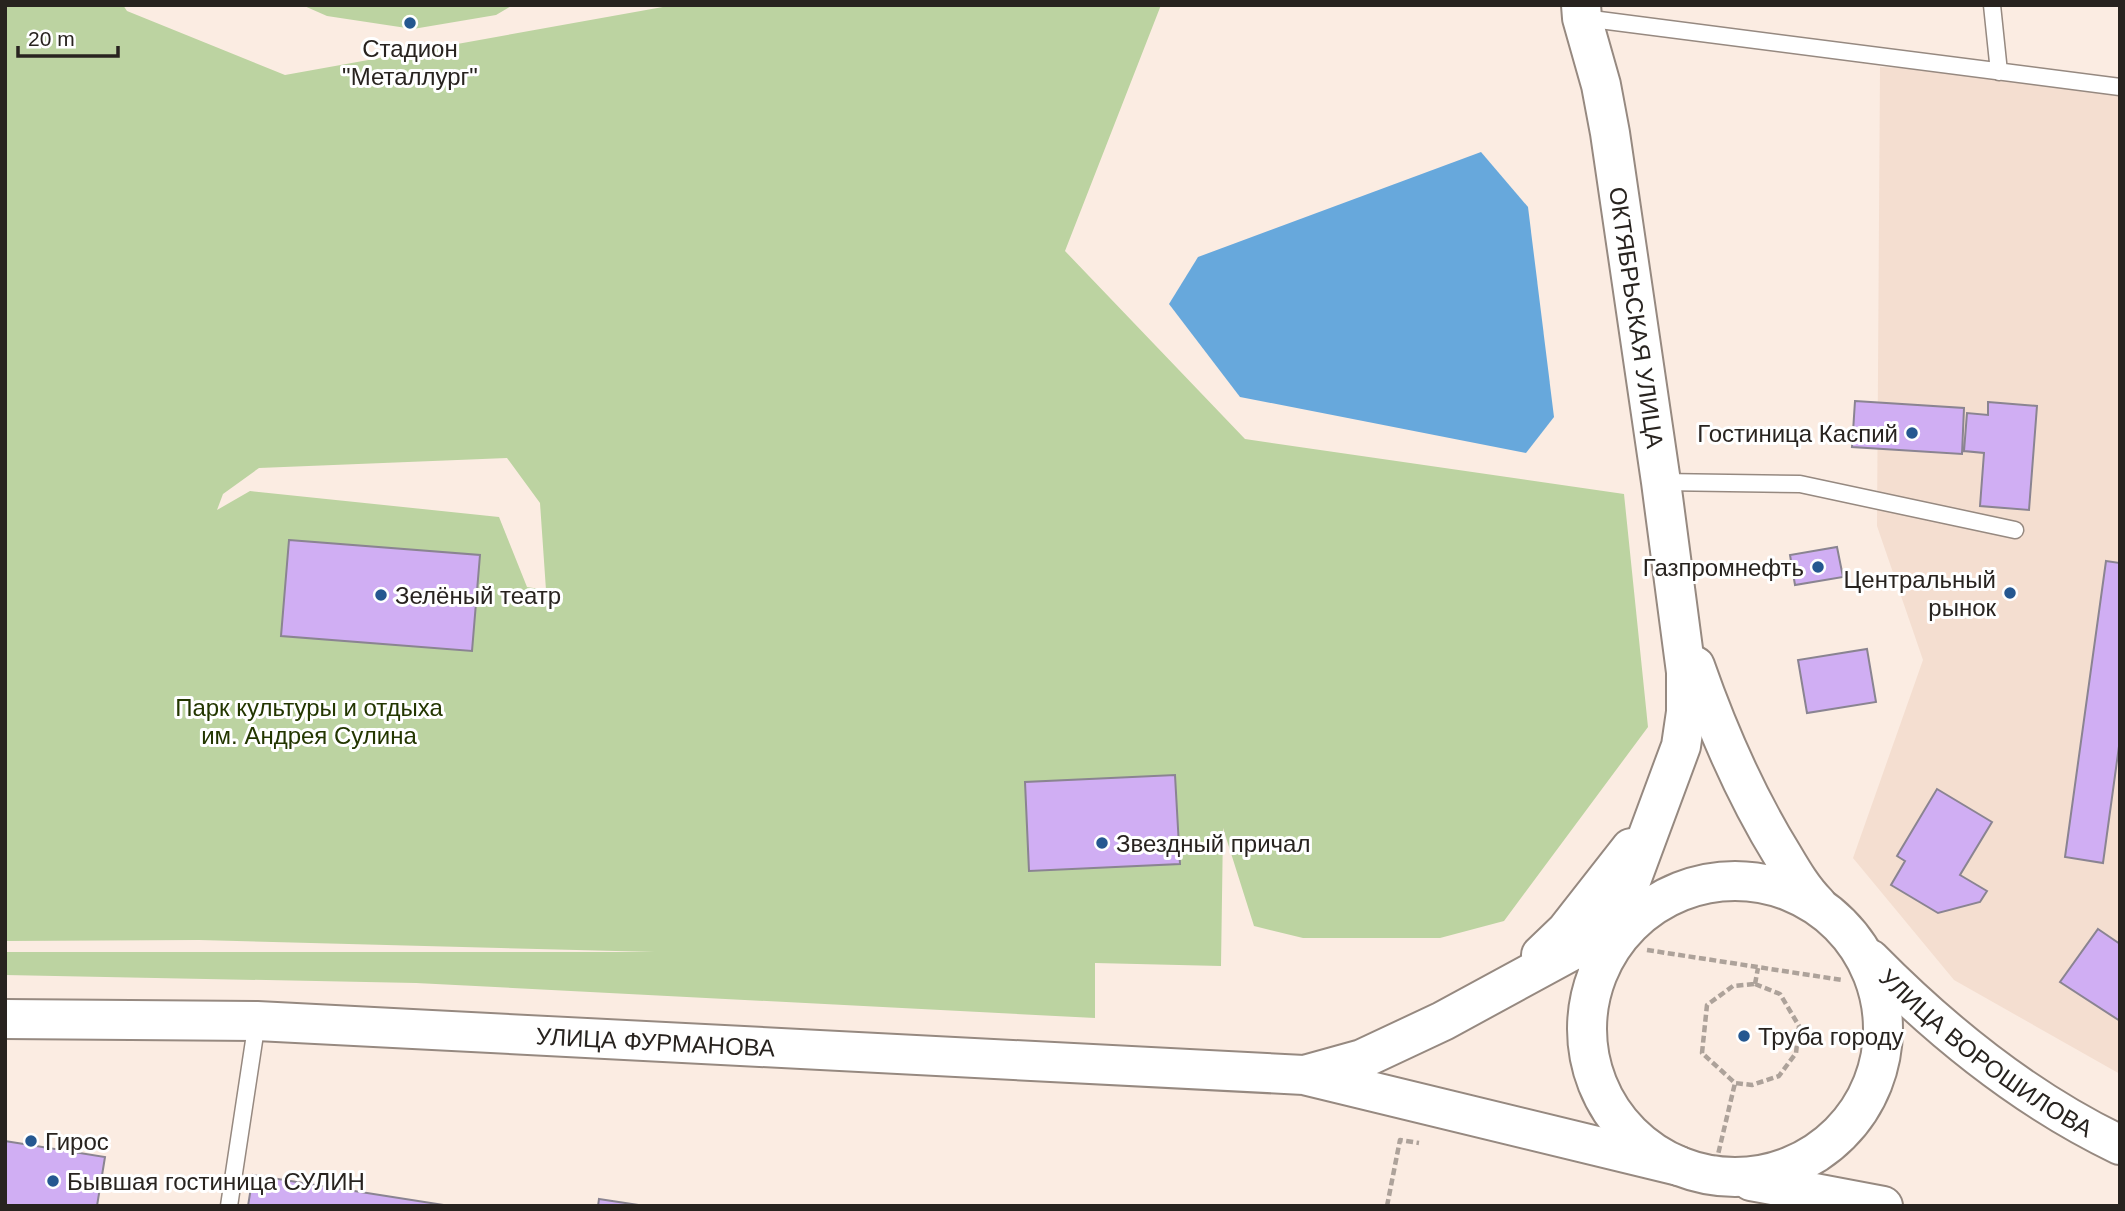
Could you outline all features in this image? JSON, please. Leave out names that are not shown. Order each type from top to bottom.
[{"type":"main road","name":"ОКТЯБРЬСКАЯ УЛИЦА","points":[[1582,12],[1610,133],[1679,621]]},
{"type":"main road","points":[[1679,621],[1686,672],[1686,712],[1681,746],[1605,951],[1590,996],[1586,1026],[1589,1056],[1597,1083],[1610,1109],[1647,1149],[1679,1166]]},
{"type":"main road","points":[[1679,621],[1729,754],[1770,835],[1807,894],[1839,923],[1862,951],[1879,993],[1884,1023],[1881,1056],[1874,1082],[1862,1107],[1843,1131],[1819,1151],[1793,1166],[1768,1174],[1732,1177]]},
{"type":"main road","points":[[1304,1075],[1362,1059],[1443,1021],[1490,995],[1532,964],[1566,931],[1625,857],[1662,799]]},
{"type":"main road","points":[[1490,995],[1605,951],[1645,910],[1671,894],[1707,883],[1741,880],[1780,887],[1819,906]]},
{"type":"main road","name":"УЛИЦА ВОРОШИЛОВА","points":[[1862,951],[1914,1004],[1962,1044],[2028,1091],[2120,1145]]},
{"type":"main road","name":"УЛИЦА ФУРМАНОВА","points":[[5,1019],[257,1021],[1304,1075]]},
{"type":"main road","points":[[1304,1075],[1679,1166],[1883,1206]]},
{"type":"lane","points":[[1992,5],[1999,72]]},
{"type":"lane","points":[[1582,12],[2120,87]]},
{"type":"lane","points":[[1661,482],[1800,484],[2015,530]]},
{"type":"lane","points":[[229,1206],[257,1021]]},
{"type":"path","points":[[1605,951],[1637,948],[1846,981],[1879,993]]},
{"type":"path","points":[[1755,984],[1758,968]]},
{"type":"path","points":[[1755,984],[1780,994],[1799,1026],[1796,1054],[1779,1076],[1752,1085],[1735,1083],[1702,1053],[1707,1005],[1733,986],[1755,984]]},
{"type":"path","points":[[1387,1206],[1400,1140]]},
{"type":"shaded area","name":"Центральный рынок","points":[[1880,67],[1999,72],[2120,88],[2120,1074],[1954,980],[1853,858],[1923,660],[1877,526]]},
{"type":"green space","name":"Парк культуры и отдыха им. Андрея Сулина","points":[[5,5],[123,5],[127,11],[285,75],[674,5],[1161,5],[1065,251],[1245,439],[1624,494],[1648,727],[1504,921],[1440,938],[1303,938],[1254,926],[1223,828],[1221,966],[1095,963],[1095,1018],[416,983],[5,975],[5,952],[655,952],[199,940],[5,941]],"holes":[[[507,458],[540,503],[546,590],[527,587],[499,517],[250,491],[217,510],[223,494],[259,468]]]},
{"type":"green space","name":"Стадион \"Металлург\"","points":[[302,5],[513,5],[496,15],[413,29],[327,16]]},
{"type":"water","points":[[1481,152],[1528,207],[1554,417],[1526,453],[1240,397],[1169,304],[1198,257]]},
{"type":"building","points":[[1855,401],[1964,408],[1962,454],[1852,447]]},
{"type":"building","points":[[1988,402],[2037,406],[2029,510],[1980,506],[1984,453],[1964,451],[1967,413],[1988,415]]},
{"type":"building","name":"Зелёный театр","points":[[289,540],[480,555],[472,651],[281,636]]},
{"type":"building","points":[[1837,547],[1843,577],[1795,585],[1790,555]]},
{"type":"building","points":[[2106,561],[2120,563],[2120,739],[2103,863],[2065,857]]},
{"type":"building","points":[[1867,649],[1876,702],[1807,713],[1798,660]]},
{"type":"building","points":[[1175,775],[1180,864],[1029,871],[1025,782]]},
{"type":"building","points":[[1937,789],[1992,822],[1960,875],[1987,891],[1980,902],[1938,913],[1891,885],[1905,861],[1897,856]]},
{"type":"building","points":[[2098,929],[2120,944],[2120,1021],[2060,982]]},
{"type":"building","name":"Бывшая гостиница СУЛИН","points":[[5,1141],[105,1157],[97,1206],[5,1206]]},
{"type":"building","points":[[253,1175],[450,1206],[248,1206]]},
{"type":"building","points":[[599,1199],[645,1206],[598,1206]]},
{"type":"place","name":"Стадион \"Металлург\"","points":[[410,23]]},
{"type":"place","name":"Гостиница Каспий","points":[[1912,433]]},
{"type":"place","name":"Газпромнефть","points":[[1818,567]]},
{"type":"place","name":"Центральный рынок","points":[[2010,593]]},
{"type":"place","name":"Зелёный театр","points":[[381,595]]},
{"type":"place","name":"Звездный причал","points":[[1102,843]]},
{"type":"place","name":"Труба городу","points":[[1744,1036]]},
{"type":"place","name":"Гирос","points":[[31,1141]]},
{"type":"place","name":"Бывшая гостиница СУЛИН","points":[[53,1181]]}]
